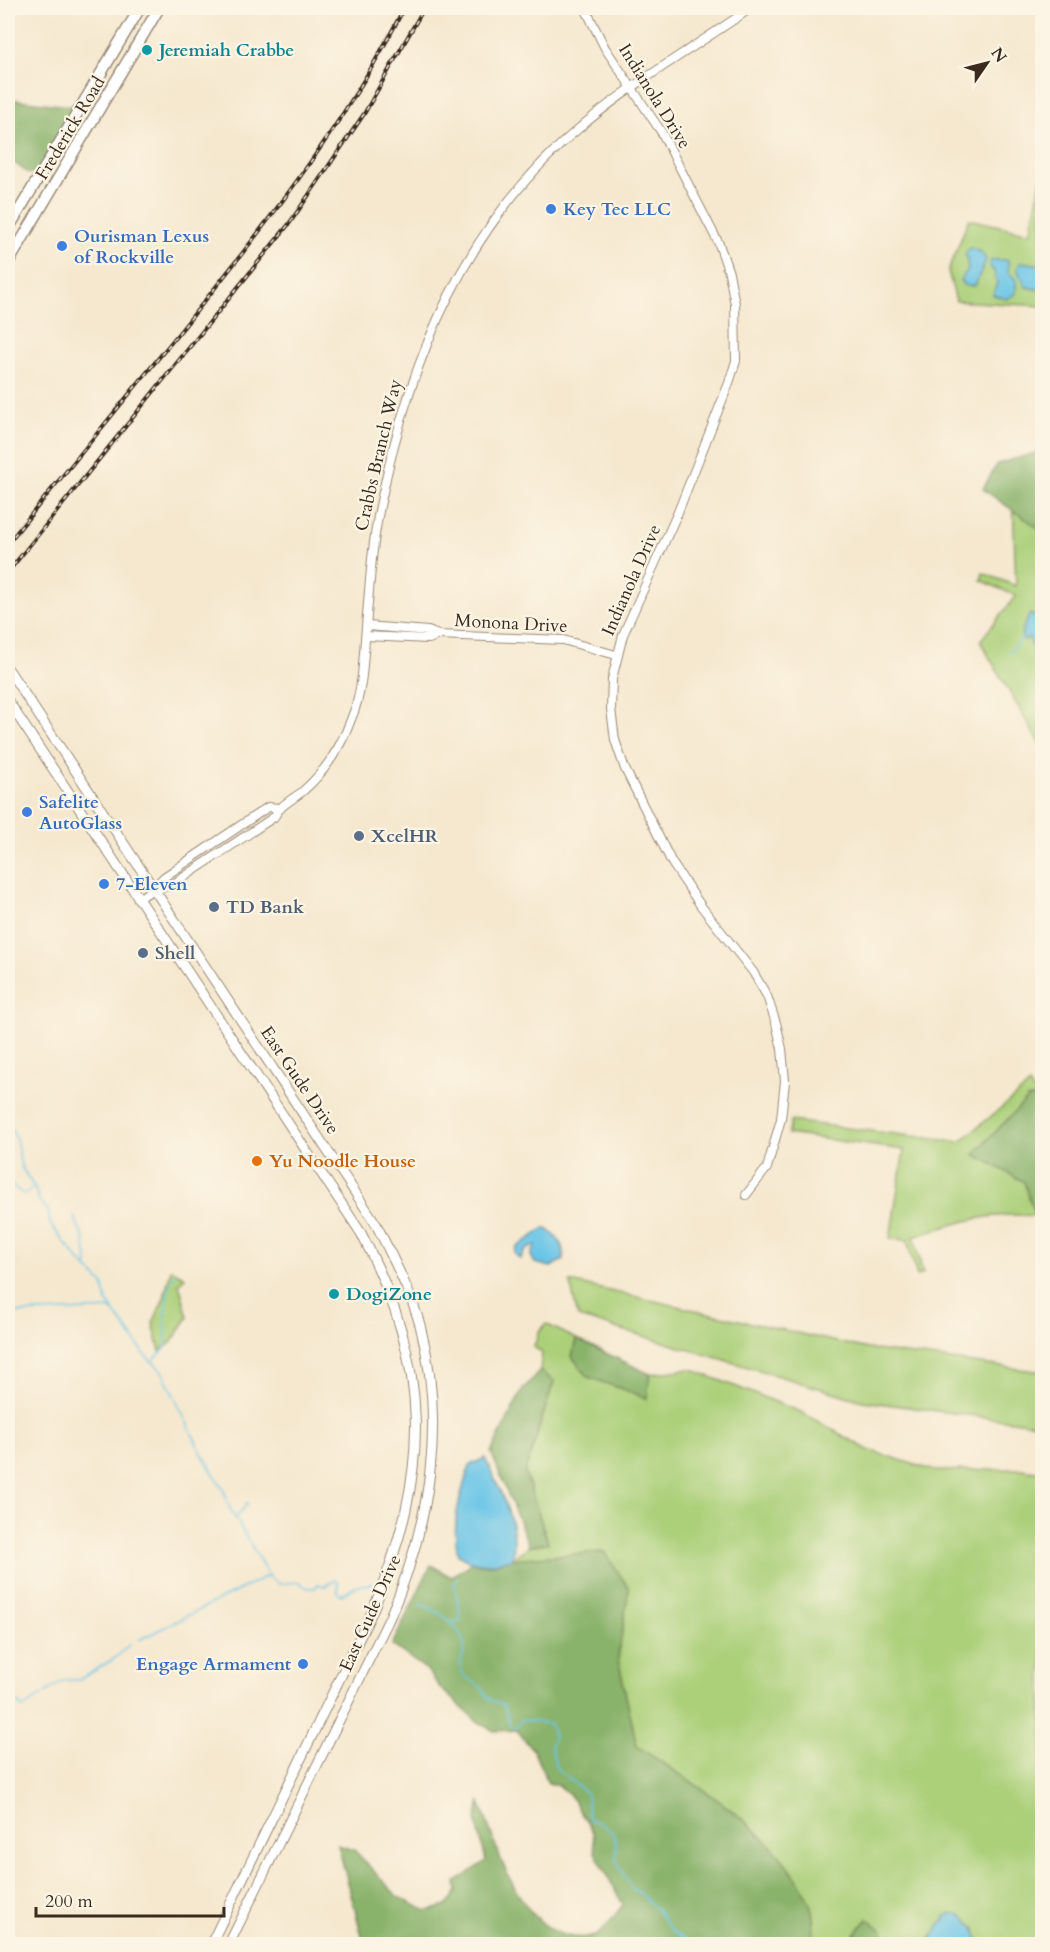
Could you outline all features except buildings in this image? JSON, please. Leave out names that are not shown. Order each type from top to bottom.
[{"type":"main road","name":"Frederick Road","points":[[8,230],[140,8]]},
{"type":"main road","name":"Frederick Road","points":[[8,263],[159,8]]},
{"type":"main road","name":"East Gude Drive","points":[[8,669],[152,890],[376,1224],[400,1273],[419,1324],[429,1381],[434,1434],[424,1513],[402,1590],[229,1944]]},
{"type":"main road","name":"East Gude Drive","points":[[8,701],[281,1110],[371,1252],[385,1279],[402,1334],[412,1384],[416,1435],[405,1523],[385,1583],[211,1944]]},
{"type":"main road","points":[[416,1435],[434,1434]]},
{"type":"street","name":"Indianola Drive","points":[[585,8],[606,48],[662,133],[719,244],[729,273],[735,304],[736,361],[710,437],[616,655],[611,709],[615,740],[625,769],[682,880],[753,972],[767,996],[782,1049],[785,1081],[776,1144],[767,1168],[746,1195]]},
{"type":"street","name":"Crabbs Branch Way","points":[[152,890],[172,885],[223,854],[274,817],[279,808],[303,790],[324,769],[346,734],[362,683],[372,556],[390,462],[413,378],[447,296],[478,240],[540,163],[585,123],[752,8]]},
{"type":"street","name":"Monona Drive","points":[[367,626],[428,631],[438,635],[563,640],[616,655]]},
{"type":"street","name":"Monona Drive","points":[[366,636],[429,639],[438,635]]},
{"type":"street","name":"Crabbs Branch Way","points":[[152,890],[164,876],[268,807],[279,808]]},
{"type":"street","points":[[138,899],[152,890]]},
{"type":"green space","points":[[8,99],[79,107],[39,170],[29,174],[8,158]]},
{"type":"green space","points":[[1042,177],[1042,306],[956,301],[948,271],[969,219],[1030,233]]},
{"type":"green space","points":[[1042,451],[1042,536],[1038,528],[983,489],[997,464]]},
{"type":"green space","points":[[1042,452],[1042,748],[980,641],[1016,596],[981,580],[983,573],[1016,586],[1012,472]]},
{"type":"green space","points":[[1029,1085],[1042,1102],[1042,1217],[993,1216],[914,1237],[923,1274],[917,1276],[907,1240],[890,1239],[904,1150],[788,1134],[791,1121],[960,1142]]},
{"type":"green space","points":[[1042,1097],[1042,1219],[1036,1220],[1024,1182],[974,1154],[1028,1098]]},
{"type":"green space","points":[[171,1269],[185,1277],[179,1284],[188,1317],[171,1343],[160,1351],[153,1323],[164,1298]]},
{"type":"green space","points":[[570,1282],[868,1349],[1042,1372],[1042,1425],[863,1401],[578,1317]]},
{"type":"green space","points":[[546,1324],[576,1339],[572,1357],[647,1398],[650,1374],[691,1369],[801,1412],[868,1450],[935,1471],[1022,1469],[1042,1472],[1042,1944],[978,1944],[976,1929],[958,1915],[931,1936],[928,1944],[883,1944],[883,1931],[868,1919],[846,1944],[814,1944],[812,1908],[796,1878],[779,1854],[735,1813],[637,1746],[618,1660],[619,1637],[604,1552],[511,1559],[529,1546],[548,1542],[525,1472],[554,1381],[540,1371],[542,1353],[534,1347],[539,1332]]},
{"type":"green space","points":[[576,1339],[650,1374],[647,1398],[588,1377],[572,1357]]},
{"type":"green space","points":[[540,1371],[554,1381],[525,1472],[548,1543],[529,1546],[491,1452],[523,1389]]},
{"type":"green space","points":[[604,1552],[629,1588],[618,1659],[637,1746],[735,1813],[779,1854],[796,1878],[812,1908],[814,1944],[364,1944],[338,1845],[354,1850],[398,1897],[427,1911],[447,1906],[457,1891],[456,1882],[486,1861],[476,1820],[480,1802],[504,1868],[516,1891],[531,1912],[549,1928],[570,1937],[595,1936],[607,1926],[623,1905],[595,1852],[593,1832],[571,1797],[559,1785],[548,1783],[533,1750],[517,1730],[494,1731],[477,1721],[441,1689],[427,1670],[392,1645],[431,1565],[451,1577],[472,1563],[490,1565],[511,1559]]},
{"type":"green space","points":[[868,1919],[883,1931],[883,1944],[846,1944]]},
{"type":"water","points":[[970,248],[981,252],[986,259],[975,286],[966,286],[960,280],[968,270],[966,253]]},
{"type":"water","points":[[991,260],[1008,260],[1008,272],[1016,280],[1016,293],[1007,299],[993,295],[997,283],[994,271],[990,267]]},
{"type":"water","points":[[1021,262],[1042,265],[1042,290],[1026,287],[1017,269]]},
{"type":"water","points":[[1030,614],[1036,617],[1042,667],[1037,663],[1029,637],[1025,640],[1022,638],[1022,631]]},
{"type":"water","points":[[545,1228],[559,1241],[564,1255],[563,1260],[551,1267],[535,1263],[531,1256],[536,1245],[526,1250],[520,1259],[515,1254],[516,1248]]},
{"type":"water","points":[[485,1458],[502,1494],[514,1535],[511,1559],[490,1564],[478,1563],[458,1555],[456,1543],[456,1520],[470,1465]]},
{"type":"water","points":[[947,1915],[963,1917],[971,1924],[978,1938],[978,1944],[928,1944]]},
{"type":"waterway","points":[[985,264],[991,265]]},
{"type":"waterway","points":[[1016,280],[1021,277]]},
{"type":"waterway","points":[[1009,654],[1022,638]]},
{"type":"waterway","points":[[8,1104],[8,1121]]},
{"type":"waterway","points":[[8,1124],[16,1138],[21,1166],[35,1189],[39,1201],[48,1210],[50,1224],[77,1258],[103,1284],[107,1302],[146,1356],[162,1371],[200,1450],[224,1491],[229,1507],[270,1578],[279,1584],[299,1582],[307,1588],[315,1588],[318,1584],[325,1586],[335,1580],[338,1582],[338,1593],[341,1595],[359,1585],[376,1584]]},
{"type":"waterway","points":[[8,1183],[25,1195],[31,1189],[35,1189]]},
{"type":"waterway","points":[[74,1216],[84,1239],[88,1266]]},
{"type":"waterway","points":[[153,1361],[167,1346],[167,1297],[176,1272]]},
{"type":"waterway","points":[[17,1313],[114,1309]]},
{"type":"waterway","points":[[237,1516],[248,1503]]},
{"type":"waterway","points":[[139,1640],[267,1576]]},
{"type":"waterway","points":[[452,1622],[459,1621],[461,1616],[454,1584],[458,1578]]},
{"type":"waterway","points":[[419,1604],[441,1614],[458,1631],[465,1647],[460,1665],[463,1675],[481,1687],[489,1699],[504,1705],[510,1726],[515,1728],[522,1720],[550,1724],[554,1737],[551,1744],[556,1768],[587,1794],[588,1819],[603,1824],[613,1834],[617,1847],[616,1860],[631,1888],[640,1893],[657,1910],[671,1930],[693,1944]]},
{"type":"waterway","points":[[8,1694],[23,1708],[64,1680],[79,1680],[115,1658],[130,1644]]},
{"type":"railway","points":[[8,543],[206,300],[298,180],[354,96],[404,8]]},
{"type":"railway","points":[[8,572],[289,224],[364,114],[424,8]]},
{"type":"place","name":"Jeremiah Crabbe","points":[[147,50]]},
{"type":"place","name":"Key Tec LLC","points":[[551,209]]},
{"type":"place","name":"Ourisman Lexus of Rockville","points":[[62,246]]},
{"type":"place","name":"Safelite AutoGlass","points":[[27,812]]},
{"type":"place","name":"XcelHR","points":[[359,836]]},
{"type":"place","name":"7-Eleven","points":[[104,884]]},
{"type":"place","name":"TD Bank","points":[[214,907]]},
{"type":"place","name":"Shell","points":[[143,953]]},
{"type":"place","name":"Yu Noodle House","points":[[257,1161]]},
{"type":"place","name":"DogiZone","points":[[334,1294]]},
{"type":"place","name":"Engage Armament","points":[[303,1664]]}]
